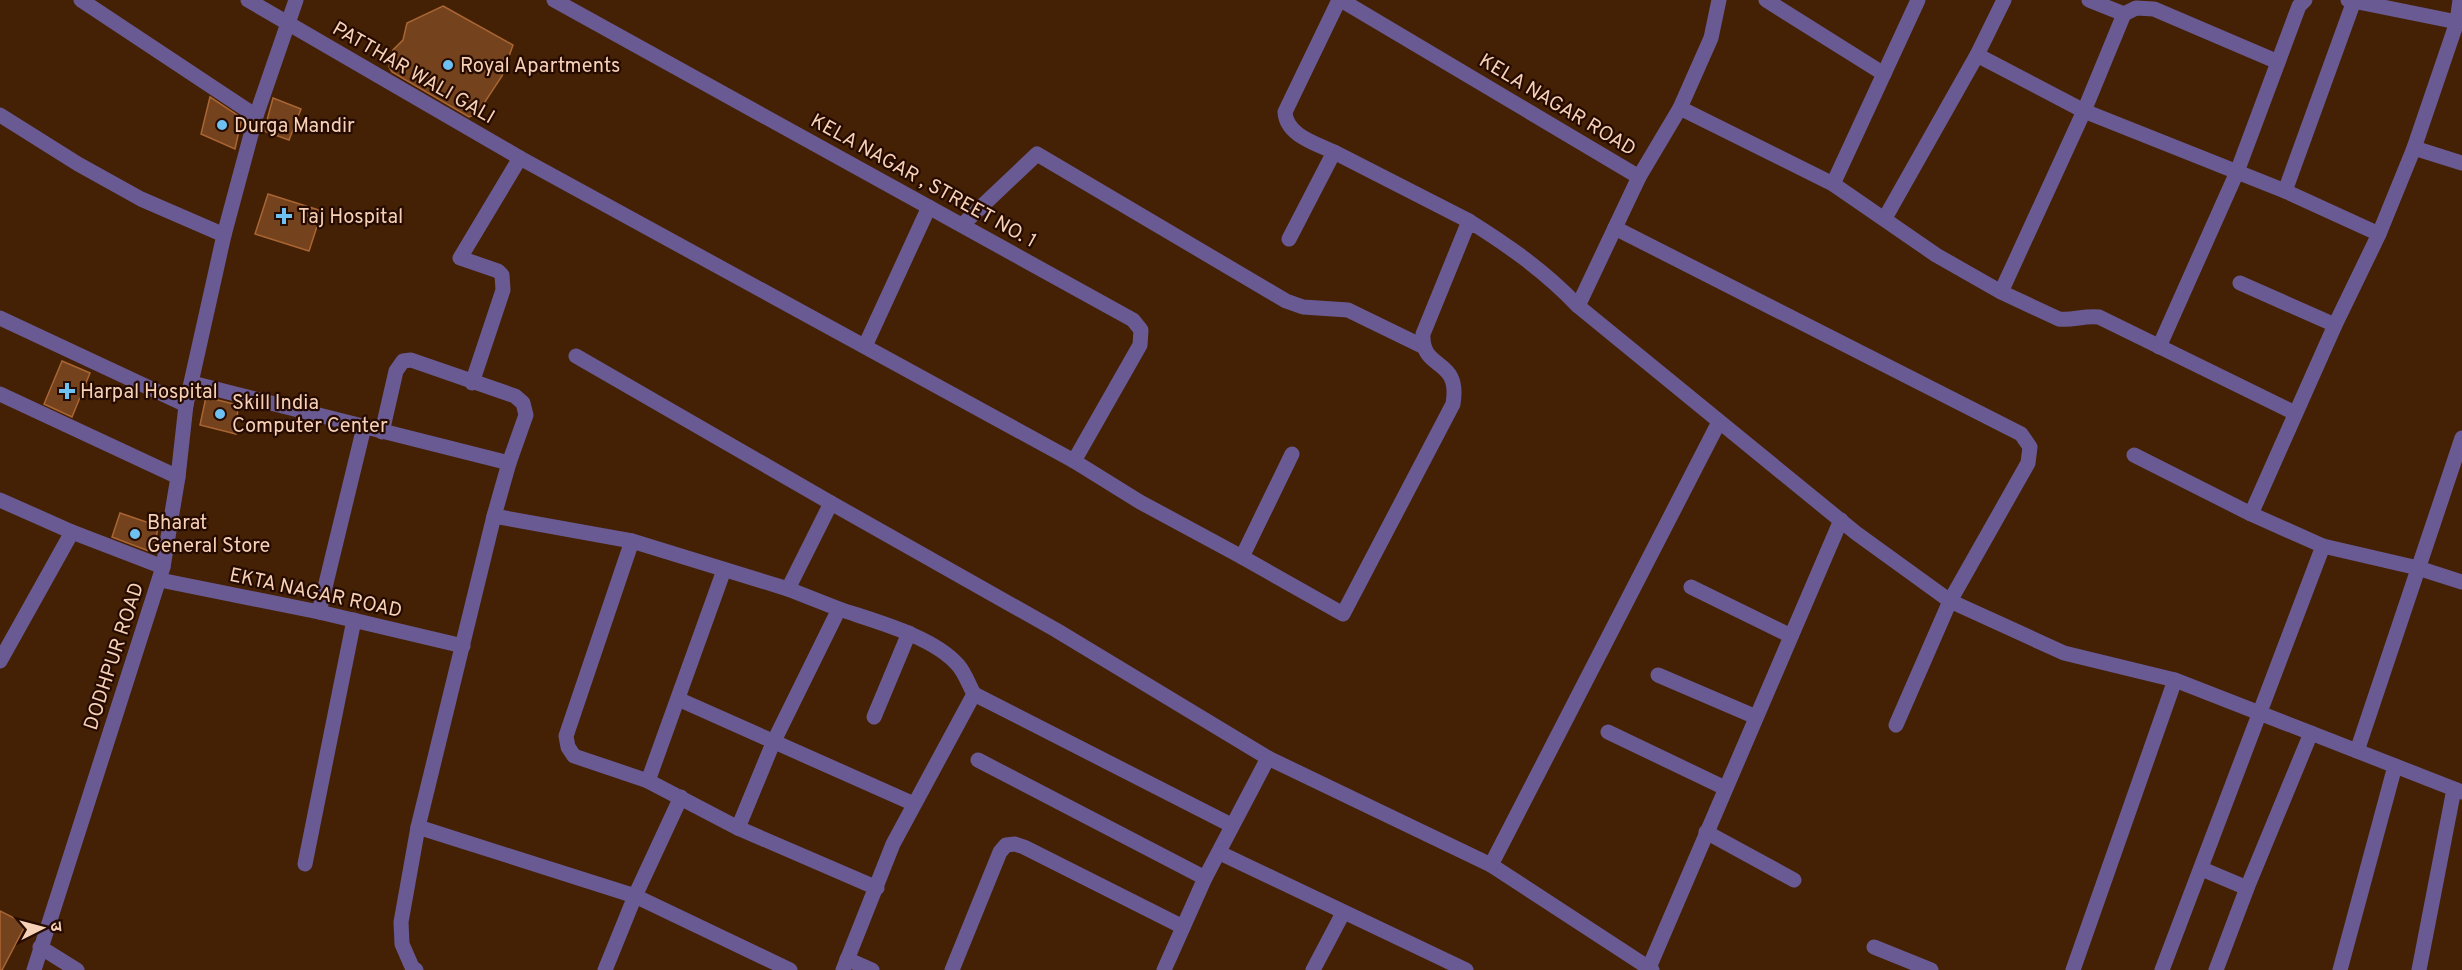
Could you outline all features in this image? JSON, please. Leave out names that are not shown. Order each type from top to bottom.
[{"type":"street","points":[[81,0],[256,116]]},
{"type":"street","name":"PATTHAR WALI GALI","points":[[248,0],[520,158],[1074,461],[1140,502],[1343,614],[1453,404],[1455,389],[1452,376],[1426,354],[1422,346]]},
{"type":"street","name":"DODHPUR ROAD","points":[[34,970],[161,573],[178,477],[186,405],[224,236],[256,116],[296,0]]},
{"type":"street","name":"KELA NAGAR , STREET NO. 1","points":[[554,0],[1133,320],[1141,330],[1140,345],[1074,461]]},
{"type":"street","points":[[1340,0],[1285,112],[1286,122],[1291,130],[1469,221],[1521,255],[1558,284],[1578,306],[1719,422],[1841,520],[1950,602],[2064,653],[2175,680],[2458,790],[2419,970]]},
{"type":"street","name":"KELA NAGAR ROAD","points":[[1340,0],[1639,177],[1680,108],[1711,38],[1719,0]]},
{"type":"street","points":[[1766,0],[1884,74]]},
{"type":"street","points":[[1833,184],[1918,0]]},
{"type":"street","points":[[1886,219],[1977,55],[2004,0]]},
{"type":"street","points":[[2089,0],[2124,14]]},
{"type":"street","points":[[2159,347],[2237,172],[2300,6],[2305,0]]},
{"type":"street","points":[[2252,514],[2295,413],[2379,234],[2414,148],[2457,22],[2460,0]]},
{"type":"street","points":[[2285,191],[2351,1],[2457,22]]},
{"type":"street","points":[[2001,292],[2084,111],[2124,14],[2136,8],[2155,5],[2278,62]]},
{"type":"street","points":[[1977,55],[2084,111],[2285,191],[2379,234]]},
{"type":"street","points":[[1680,108],[1833,184],[1936,255],[2001,292],[2059,319],[2067,320],[2087,315],[2099,317],[2295,413]]},
{"type":"street","points":[[0,115],[78,164],[141,199],[224,236]]},
{"type":"street","points":[[2414,148],[2462,163]]},
{"type":"street","points":[[1289,239],[1334,152]]},
{"type":"street","points":[[962,225],[1038,154],[1286,301],[1303,307],[1348,310],[1422,346],[1423,334],[1469,221]]},
{"type":"street","points":[[472,383],[503,290],[503,282],[498,271],[460,258],[520,158]]},
{"type":"street","points":[[1578,306],[1639,177]]},
{"type":"street","points":[[865,346],[929,207]]},
{"type":"street","points":[[1615,228],[2022,434],[2030,447],[2028,463],[1950,602],[1896,725]]},
{"type":"street","points":[[2240,283],[2335,325]]},
{"type":"street","points":[[0,318],[186,405]]},
{"type":"street","points":[[576,356],[1056,630],[1268,758],[1491,865],[1650,970],[1706,832],[1841,520]]},
{"type":"street","points":[[382,432],[396,371],[403,361],[411,360],[515,396],[523,403],[526,415],[494,516],[418,827],[401,922],[402,944],[412,967],[416,970]]},
{"type":"street","points":[[192,383],[509,463]]},
{"type":"street","points":[[0,394],[178,477]]},
{"type":"street","points":[[1491,865],[1719,422]]},
{"type":"street","points":[[319,612],[364,427]]},
{"type":"street","points":[[2356,751],[2462,438]]},
{"type":"street","points":[[1242,557],[1292,454]]},
{"type":"street","points":[[2134,455],[2252,514],[2323,546],[2418,568],[2462,582]]},
{"type":"street","name":"EKTA NAGAR ROAD","points":[[0,500],[161,573],[462,646]]},
{"type":"street","points":[[788,589],[831,503]]},
{"type":"street","points":[[494,516],[632,541],[788,589],[909,633],[939,650],[959,665],[974,694],[1231,825]]},
{"type":"street","points":[[0,661],[72,532]]},
{"type":"street","points":[[632,541],[566,736],[568,747],[574,756],[648,781],[738,828],[877,888]]},
{"type":"street","points":[[2162,970],[2323,546]]},
{"type":"street","points":[[648,781],[724,570]]},
{"type":"street","points":[[1691,587],[1791,636]]},
{"type":"street","points":[[738,828],[773,743],[839,609]]},
{"type":"street","points":[[304,864],[354,620]]},
{"type":"street","points":[[874,717],[909,633]]},
{"type":"street","points":[[1658,675],[1756,717]]},
{"type":"street","points":[[2073,970],[2175,680]]},
{"type":"street","points":[[872,970],[845,964],[893,844],[974,694]]},
{"type":"street","points":[[678,699],[914,804]]},
{"type":"street","points":[[1608,732],[1725,788]]},
{"type":"street","points":[[2216,970],[2311,733]]},
{"type":"street","points":[[1164,970],[1231,825],[1268,758]]},
{"type":"street","points":[[978,760],[1205,878]]},
{"type":"street","points":[[2340,970],[2396,766]]},
{"type":"street","points":[[605,970],[635,896],[681,797]]},
{"type":"street","points":[[418,827],[635,896],[790,970]]},
{"type":"street","points":[[1706,832],[1794,880]]},
{"type":"street","points":[[952,970],[1000,852],[1006,845],[1015,844],[1024,847],[1183,927]]},
{"type":"street","points":[[1220,853],[1466,970]]},
{"type":"street","points":[[2202,869],[2247,888]]},
{"type":"street","points":[[1313,970],[1343,913]]},
{"type":"street","points":[[1874,946],[1931,970]]},
{"type":"street","points":[[40,947],[77,970]]},
{"type":"building","name":"Royal Apartments","points":[[443,6],[513,45],[502,76],[477,114],[469,117],[392,72],[389,67],[393,50],[403,40],[407,23]]},
{"type":"building","name":"Durga Mandir","points":[[210,97],[242,118],[235,149],[201,134]]},
{"type":"building","points":[[273,98],[301,109],[289,140],[264,131]]},
{"type":"building","points":[[268,194],[322,211],[309,251],[255,234]]},
{"type":"building","points":[[62,361],[90,373],[72,417],[44,404]]},
{"type":"building","name":"Skill India Computer Center","points":[[206,397],[238,405],[236,434],[200,425]]},
{"type":"building","name":"Bharat General Store","points":[[120,513],[158,526],[154,553],[112,537]]},
{"type":"building","points":[[0,911],[26,924],[2,970],[0,970]]},
{"type":"place","name":"Royal Apartments","points":[[448,65]]},
{"type":"place","name":"Durga Mandir","points":[[222,125]]},
{"type":"place","name":"Taj Hospital","points":[[284,216]]},
{"type":"place","name":"Harpal Hospital","points":[[67,391]]},
{"type":"place","name":"Skill India Computer Center","points":[[220,414]]},
{"type":"place","name":"Bharat General Store","points":[[135,534]]}]
